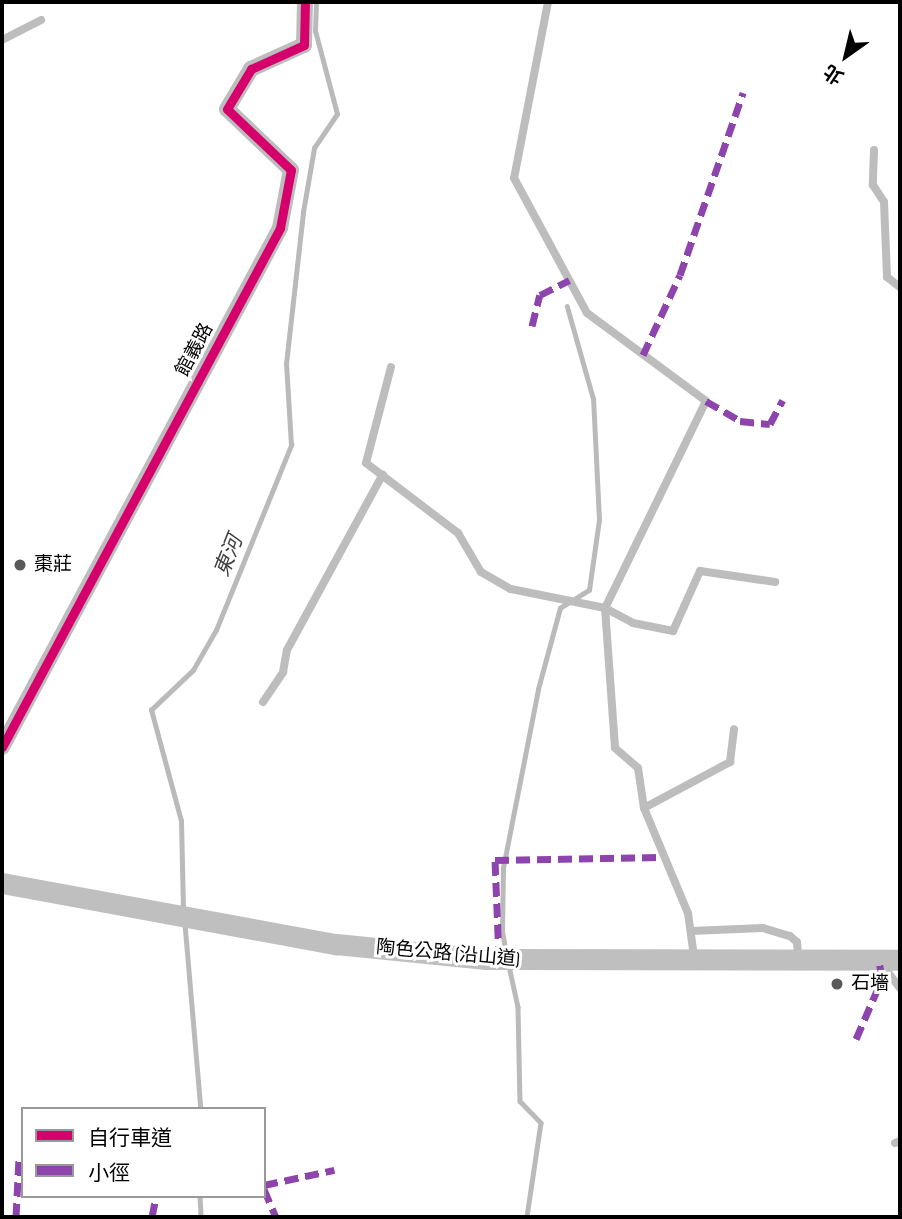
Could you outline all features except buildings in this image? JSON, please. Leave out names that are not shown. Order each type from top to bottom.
[{"type":"main road","name":"陶色公路 (沿山道)","points":[[2,883],[336,944],[486,959],[890,960]]},
{"type":"street","name":"館義路","points":[[2,747],[280,228],[290,170],[228,109],[251,69],[304,45],[305,2]]},
{"type":"lane","points":[[548,2],[514,178],[587,313],[706,401],[605,608],[615,748],[638,768],[643,808],[688,913],[695,961]]},
{"type":"lane","points":[[2,40],[41,20]]},
{"type":"lane","points":[[874,150],[873,185],[884,202],[887,277],[900,287]]},
{"type":"lane","points":[[391,367],[366,463],[458,533],[481,572],[511,589],[605,608],[633,623],[673,631],[700,571],[775,582]]},
{"type":"lane","points":[[263,702],[283,672],[287,650],[383,474]]},
{"type":"lane","points":[[643,808],[730,762],[734,729]]},
{"type":"lane","points":[[691,931],[763,928],[797,942],[798,961]]},
{"type":"lane","points":[[890,960],[900,988]]},
{"type":"waterway","name":"東河","points":[[183,909],[181,821],[151,710],[193,670],[216,630],[291,445],[286,364],[303,212],[314,148],[337,114],[315,31],[316,2]]},
{"type":"waterway","points":[[506,954],[502,932],[503,868],[538,689],[560,608],[589,590],[599,520],[593,399],[567,307]]},
{"type":"waterway","name":"東河","points":[[185,924],[201,1107]]},
{"type":"waterway","points":[[509,966],[518,1007],[520,1101],[541,1123],[527,1217]]},
{"type":"waterway","name":"東河","points":[[200,1198],[201,1217]]},
{"type":"marked path","points":[[643,355],[680,275],[743,93]]},
{"type":"marked path","points":[[532,326],[540,295],[569,280]]},
{"type":"marked path","points":[[706,401],[740,421],[770,424],[783,400]]},
{"type":"marked path","points":[[499,959],[495,860],[661,857]]},
{"type":"marked path","points":[[856,1039],[882,979],[879,960]]},
{"type":"marked path","points":[[16,1217],[19,1158]]},
{"type":"marked path","points":[[266,1185],[334,1170]]},
{"type":"marked path","points":[[266,1194],[276,1217]]},
{"type":"marked path","points":[[152,1217],[156,1198]]},
{"type":"cycle path","points":[[2,747],[280,228],[291,170],[227,109],[251,69],[304,45],[305,2]]},
{"type":"place","name":"棗莊","points":[[20,565]]},
{"type":"place","name":"石墻","points":[[837,984]]}]
